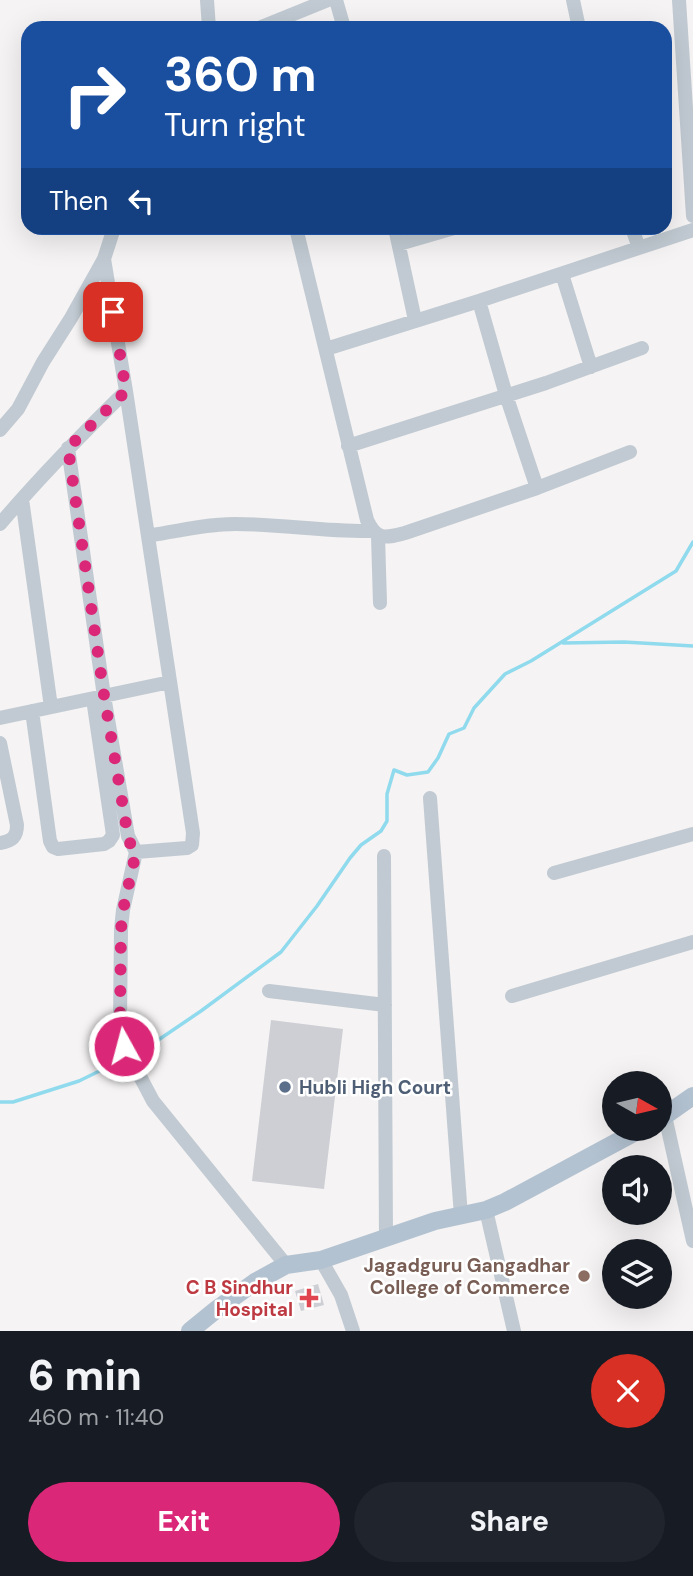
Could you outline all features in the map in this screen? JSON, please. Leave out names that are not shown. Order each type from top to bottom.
[{"type":"main road","points":[[672,1111],[693,1096]]},
{"type":"main road","points":[[190,1331],[207,1325],[255,1282],[286,1265],[321,1260],[435,1221],[486,1210],[619,1141]]},
{"type":"street","points":[[207,0],[208,21]]},
{"type":"street","points":[[572,0],[577,21]]},
{"type":"street","points":[[679,0],[693,216]]},
{"type":"street","points":[[277,21],[328,1],[340,21]]},
{"type":"street","points":[[326,349],[693,230]]},
{"type":"street","points":[[0,430],[18,409],[71,318],[104,259],[112,235]]},
{"type":"street","points":[[298,235],[367,520],[375,533],[380,603]]},
{"type":"street","points":[[398,235],[415,320]]},
{"type":"street","points":[[400,244],[430,235]]},
{"type":"street","points":[[634,235],[639,248]]},
{"type":"street","points":[[104,259],[193,839],[187,848],[136,852]]},
{"type":"street","points":[[562,274],[592,366]]},
{"type":"street","points":[[479,301],[537,488]]},
{"type":"street","points":[[348,446],[642,348]]},
{"type":"street","points":[[0,524],[68,448],[126,391]]},
{"type":"street","points":[[32,711],[53,847],[58,849],[104,844],[113,835],[68,448]]},
{"type":"street","points":[[148,536],[234,524],[375,533],[387,538],[537,488],[630,452]]},
{"type":"street","points":[[22,499],[51,707]]},
{"type":"street","points":[[0,718],[170,682]]},
{"type":"street","points":[[99,698],[128,836],[136,852]]},
{"type":"street","points":[[0,743],[4,785],[17,825],[17,833],[13,838],[0,843]]},
{"type":"street","points":[[430,798],[461,1216]]},
{"type":"street","points":[[554,873],[693,834]]},
{"type":"street","points":[[136,852],[121,929],[120,1021],[124,1046],[153,1101],[286,1265]]},
{"type":"street","points":[[384,856],[386,1238]]},
{"type":"street","points":[[512,996],[693,942]]},
{"type":"street","points":[[269,991],[385,1005]]},
{"type":"street","points":[[672,1139],[686,1174],[693,1241]]},
{"type":"street","points":[[486,1210],[514,1331]]},
{"type":"street","points":[[321,1260],[341,1295],[353,1331]]},
{"type":"building","points":[[271,1020],[343,1029],[324,1189],[252,1181]]},
{"type":"building","name":"C B Sindhur Hospital","points":[[318,1284],[324,1305],[301,1311],[295,1291]]},
{"type":"waterway","points":[[133,1055],[201,1011],[281,952],[350,858],[361,845],[381,831],[387,821],[387,794],[394,770],[407,775],[428,772],[449,734],[464,728],[474,708],[505,674],[531,661],[676,571],[693,542]]},
{"type":"waterway","points":[[563,643],[624,642],[693,646]]},
{"type":"waterway","points":[[0,1102],[13,1102],[79,1081],[126,1058]]},
{"type":"place","name":"Hubli High Court","points":[[285,1087]]},
{"type":"place","name":"Jagadguru Gangadhar College of Commerce","points":[[584,1276]]},
{"type":"place","name":"C B Sindhur Hospital","points":[[309,1298]]},
{"type":"route","points":[[113,312],[126,391],[68,448],[104,695],[128,836],[136,852],[121,929],[120,1021],[124,1046]]}]
